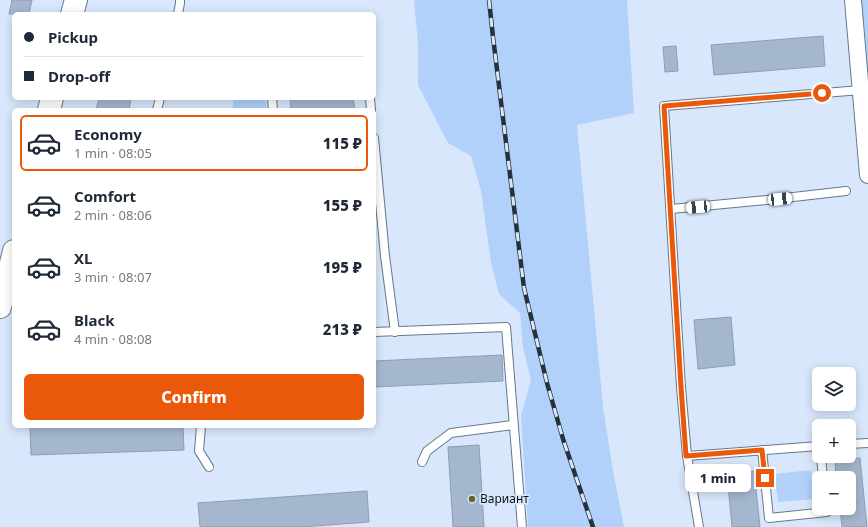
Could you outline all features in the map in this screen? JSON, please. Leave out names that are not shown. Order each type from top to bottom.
[{"type":"main road","points":[[73,12],[76,0]]},
{"type":"main road","points":[[0,307],[12,258]]},
{"type":"street","points":[[853,0],[868,175]]},
{"type":"lane","points":[[178,12],[180,0]]},
{"type":"lane","points":[[699,527],[686,456],[664,106],[861,90]]},
{"type":"lane","points":[[376,176],[394,332]]},
{"type":"lane","points":[[670,209],[846,191]]},
{"type":"lane","points":[[376,332],[506,327],[522,527]]},
{"type":"lane","points":[[422,462],[427,451],[451,433],[513,425]]},
{"type":"lane","points":[[201,428],[199,451],[209,467]]},
{"type":"lane","points":[[856,444],[868,443]]},
{"type":"lane","points":[[686,456],[812,446]]},
{"type":"lane","points":[[762,450],[768,518],[812,514]]},
{"type":"shaded area","points":[[414,0],[627,0],[634,113],[577,125],[603,407],[624,527],[528,527],[521,416],[531,380],[523,348],[520,313],[499,294],[491,263],[481,191],[471,156],[448,143],[418,85],[418,44]]},
{"type":"shaded area","points":[[859,0],[868,0],[868,95]]},
{"type":"shaded area","points":[[234,100],[265,100],[267,108],[232,108]]},
{"type":"shaded area","points":[[811,470],[812,499],[778,502],[774,474]]},
{"type":"building","points":[[12,0],[32,0],[29,12],[12,12],[12,14],[9,14]]},
{"type":"building","points":[[823,36],[825,66],[714,75],[711,45]]},
{"type":"building","points":[[676,46],[678,71],[665,72],[663,47]]},
{"type":"building","points":[[98,100],[131,100],[129,108],[96,108]]},
{"type":"building","points":[[290,100],[353,100],[355,108],[291,108]]},
{"type":"building","points":[[731,317],[735,365],[698,369],[694,320]]},
{"type":"building","points":[[502,355],[503,381],[376,387],[376,361]]},
{"type":"building","points":[[30,428],[183,428],[184,450],[31,455]]},
{"type":"building","points":[[479,445],[484,527],[453,527],[448,447]]},
{"type":"building","points":[[856,458],[860,458],[867,527],[842,527],[841,515],[856,515],[856,471],[836,471],[835,463],[856,463]]},
{"type":"building","points":[[754,471],[760,527],[732,527],[727,474]]},
{"type":"building","points":[[367,491],[369,522],[301,527],[200,527],[198,503]]},
{"type":"railway","points":[[489,0],[524,288],[547,383],[563,439],[593,527]]},
{"type":"place","name":"Вариант","points":[[472,499]]},
{"type":"route","points":[[765,478],[762,450],[686,456],[664,106],[822,93]]}]
